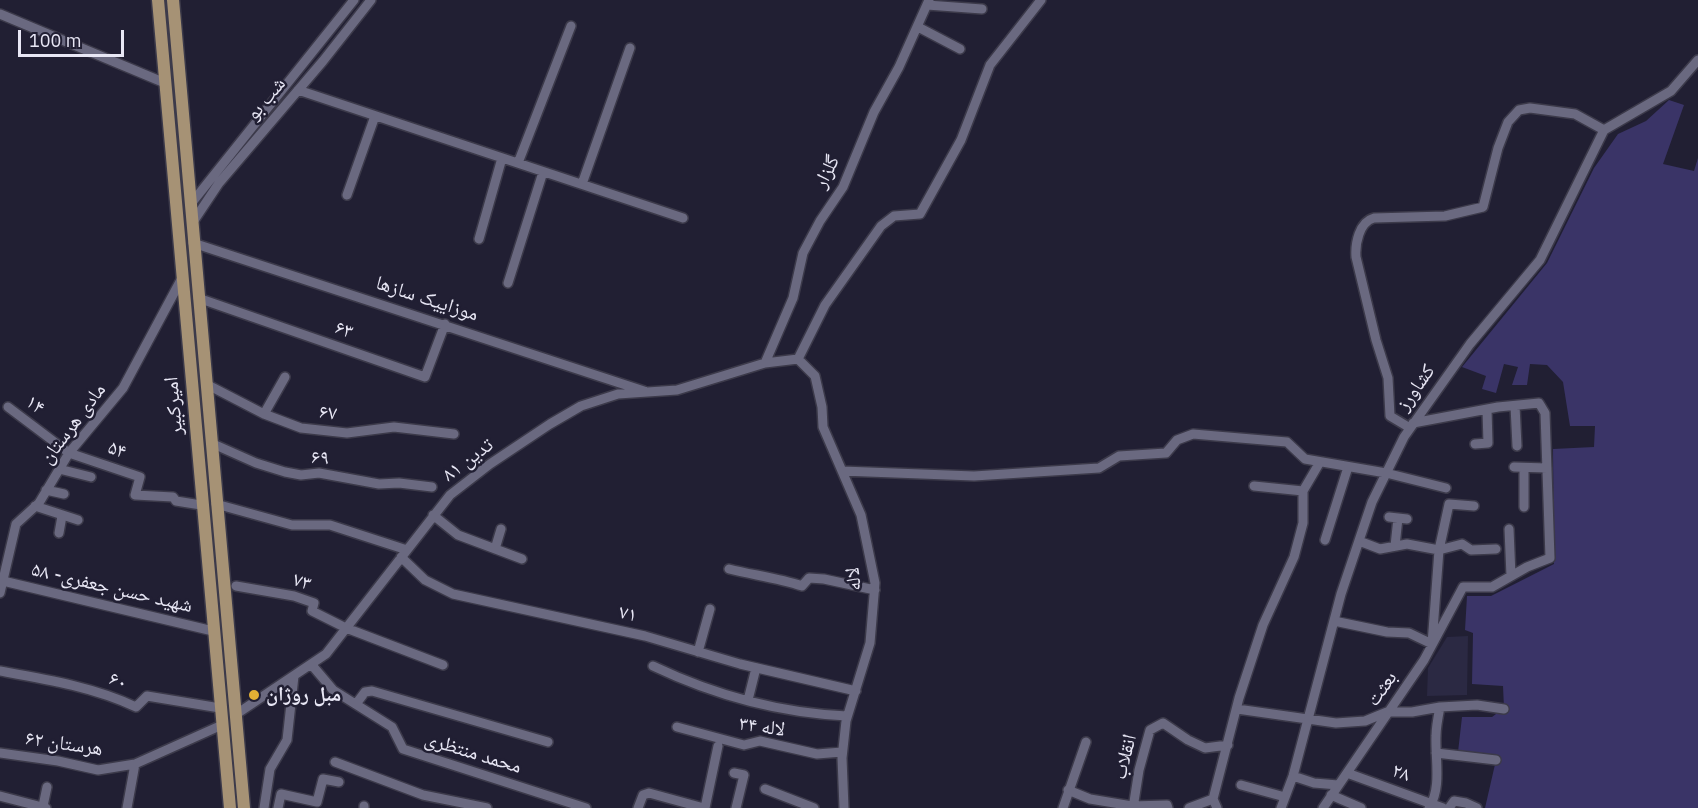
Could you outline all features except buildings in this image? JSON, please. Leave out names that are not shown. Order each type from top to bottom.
[{"type":"main road","name":"امیرکبیر","points":[[158,0],[201,505],[230,808]]},
{"type":"main road","name":"امیرکبیر","points":[[173,0],[244,808]]},
{"type":"main road","points":[[189,354],[203,353]]},
{"type":"street","name":"شب بو","points":[[190,205],[354,0]]},
{"type":"street","name":"شب بو","points":[[191,224],[219,183],[371,0]]},
{"type":"street","points":[[798,359],[825,305],[881,226],[894,216],[920,214],[961,140],[990,64],[1041,0]]},
{"type":"street","points":[[928,3],[982,9]]},
{"type":"street","name":"گلزار","points":[[765,363],[793,298],[803,253],[820,221],[843,187],[874,112],[899,67],[928,3]]},
{"type":"street","points":[[0,14],[165,83]]},
{"type":"street","points":[[518,164],[571,26]]},
{"type":"street","points":[[918,27],[960,49]]},
{"type":"street","points":[[582,184],[630,48]]},
{"type":"street","points":[[1509,529],[1511,576],[1550,558],[1545,413],[1539,403],[1487,410],[1412,426],[1390,416],[1388,378],[1376,340],[1356,257],[1356,244],[1369,219],[1445,216],[1483,207],[1498,148],[1508,122],[1519,110],[1530,108],[1575,114],[1604,130],[1671,91],[1698,60]]},
{"type":"street","points":[[298,90],[683,218]]},
{"type":"street","points":[[346,195],[375,116]]},
{"type":"street","name":"کشاورز","points":[[1281,808],[1293,776],[1334,621],[1372,502],[1412,426],[1470,344],[1540,260],[1604,130]]},
{"type":"street","points":[[479,239],[502,158]]},
{"type":"street","points":[[508,283],[543,172]]},
{"type":"street","name":"موزاییک سازها","points":[[193,243],[445,324],[648,393]]},
{"type":"street","name":"مادی هرستان","points":[[0,592],[16,524],[35,506],[69,453],[123,388],[182,278]]},
{"type":"street","name":"۶۳","points":[[198,298],[425,377],[445,324]]},
{"type":"street","name":"تدین ۸۱","points":[[235,716],[326,654],[450,495],[490,464],[570,412],[618,394],[677,390],[765,363],[798,359]]},
{"type":"street","name":"لاله","points":[[798,359],[815,376],[822,407],[823,427],[861,515],[875,583],[870,643],[847,716],[842,752],[844,808]]},
{"type":"street","points":[[264,414],[285,377]]},
{"type":"street","name":"۶۷","points":[[206,384],[264,414],[301,428],[347,433],[394,427],[454,435]]},
{"type":"street","points":[[1515,406],[1516,446]]},
{"type":"street","name":"۱۴","points":[[8,407],[69,453]]},
{"type":"street","points":[[1475,444],[1488,443],[1487,410]]},
{"type":"street","points":[[842,471],[974,476],[1099,468],[1119,456],[1166,453],[1177,440],[1193,434],[1287,441],[1305,459],[1386,473],[1446,488]]},
{"type":"street","name":"۶۹","points":[[211,443],[256,463],[301,475],[319,473],[379,484],[399,483],[432,487]]},
{"type":"street","name":"۵۴","points":[[69,453],[140,477],[135,495],[173,497],[176,501],[201,505]]},
{"type":"street","points":[[1190,808],[1215,804],[1237,709],[1263,625],[1294,556],[1303,523],[1303,491],[1320,462]]},
{"type":"street","points":[[1325,540],[1348,467]]},
{"type":"street","points":[[1524,507],[1519,467],[1547,468]]},
{"type":"street","points":[[59,469],[91,477]]},
{"type":"street","points":[[1254,486],[1303,491]]},
{"type":"street","points":[[46,490],[64,494]]},
{"type":"street","name":"۷۱","points":[[216,504],[292,525],[330,525],[404,553],[424,580],[453,594],[645,636],[756,668],[856,691]]},
{"type":"street","points":[[1334,621],[1387,632],[1409,633],[1432,644],[1440,550],[1449,504],[1474,506]]},
{"type":"street","points":[[35,506],[78,520]]},
{"type":"street","points":[[434,515],[458,535],[522,559]]},
{"type":"street","points":[[60,533],[62,516]]},
{"type":"street","points":[[1395,546],[1398,518]]},
{"type":"street","points":[[495,549],[501,529]]},
{"type":"street","points":[[1359,541],[1380,549],[1407,544],[1440,550],[1462,544],[1471,550],[1496,549]]},
{"type":"street","points":[[729,569],[755,576],[782,579],[802,586],[809,578],[875,590]]},
{"type":"street","name":"بعثت","points":[[1323,808],[1424,660],[1463,587],[1492,587],[1511,576]]},
{"type":"street","name":"شهید حسن جعفری- ۵۸","points":[[3,581],[213,631]]},
{"type":"street","name":"۷۳","points":[[236,586],[294,596],[314,603],[312,611],[346,628]]},
{"type":"street","points":[[698,652],[710,609]]},
{"type":"street","points":[[346,628],[443,665]]},
{"type":"street","name":"محمد منتظری","points":[[310,664],[333,690],[392,727],[399,744],[410,753],[586,808]]},
{"type":"street","points":[[653,666],[706,688],[748,700],[803,713],[847,716]]},
{"type":"street","points":[[748,700],[756,668]]},
{"type":"street","name":"۶۰","points":[[0,671],[95,692],[136,707],[147,696],[220,708]]},
{"type":"street","points":[[264,808],[270,769],[286,740],[294,676]]},
{"type":"street","points":[[356,704],[365,692],[372,691],[548,742]]},
{"type":"street","points":[[1237,709],[1336,723],[1365,721],[1387,712],[1412,712],[1440,707],[1477,705],[1504,709]]},
{"type":"street","points":[[1430,805],[1437,782],[1436,753],[1440,707]]},
{"type":"street","name":"انقلاب","points":[[1133,807],[1149,730],[1163,723],[1188,740],[1205,748],[1228,744]]},
{"type":"street","name":"هرستان ۶۲","points":[[0,753],[58,761],[98,770],[135,764],[222,725]]},
{"type":"street","name":"لاله ۳۴","points":[[677,727],[744,745],[760,741],[817,754],[842,752]]},
{"type":"street","points":[[1064,808],[1068,790],[1086,742]]},
{"type":"street","points":[[639,808],[644,795],[649,793],[705,808],[718,746]]},
{"type":"street","points":[[1436,753],[1496,760]]},
{"type":"street","points":[[335,762],[423,795],[487,808]]},
{"type":"street","points":[[127,808],[135,764]]},
{"type":"street","points":[[734,773],[744,775],[736,808]]},
{"type":"street","name":"۲۸","points":[[1347,773],[1443,808]]},
{"type":"street","points":[[1293,776],[1314,783],[1338,785]]},
{"type":"street","points":[[278,808],[281,794],[311,804],[317,802],[323,779],[339,782]]},
{"type":"street","points":[[1241,785],[1285,797]]},
{"type":"street","points":[[0,796],[44,807],[47,788]]},
{"type":"street","points":[[765,789],[814,808]]},
{"type":"street","points":[[1068,790],[1090,799],[1133,807],[1167,805],[1168,808]]},
{"type":"street","points":[[1331,795],[1360,808]]},
{"type":"street","points":[[1449,808],[1454,801],[1477,808]]},
{"type":"shaded area","points":[[1669,100],[1684,105],[1663,164],[1694,171],[1698,158],[1698,808],[1485,808],[1496,760],[1458,752],[1462,717],[1492,717],[1504,708],[1503,686],[1472,684],[1473,633],[1465,630],[1467,596],[1491,596],[1554,564],[1553,449],[1594,447],[1595,426],[1570,426],[1563,382],[1547,365],[1530,364],[1527,385],[1512,385],[1518,367],[1504,364],[1496,393],[1482,389],[1486,376],[1462,367],[1547,263],[1594,168],[1618,134],[1646,121]]},
{"type":"shaded area","points":[[1468,636],[1467,695],[1427,696],[1428,668],[1447,637]]},
{"type":"place","name":"مبل روژان","points":[[254,695]]}]
